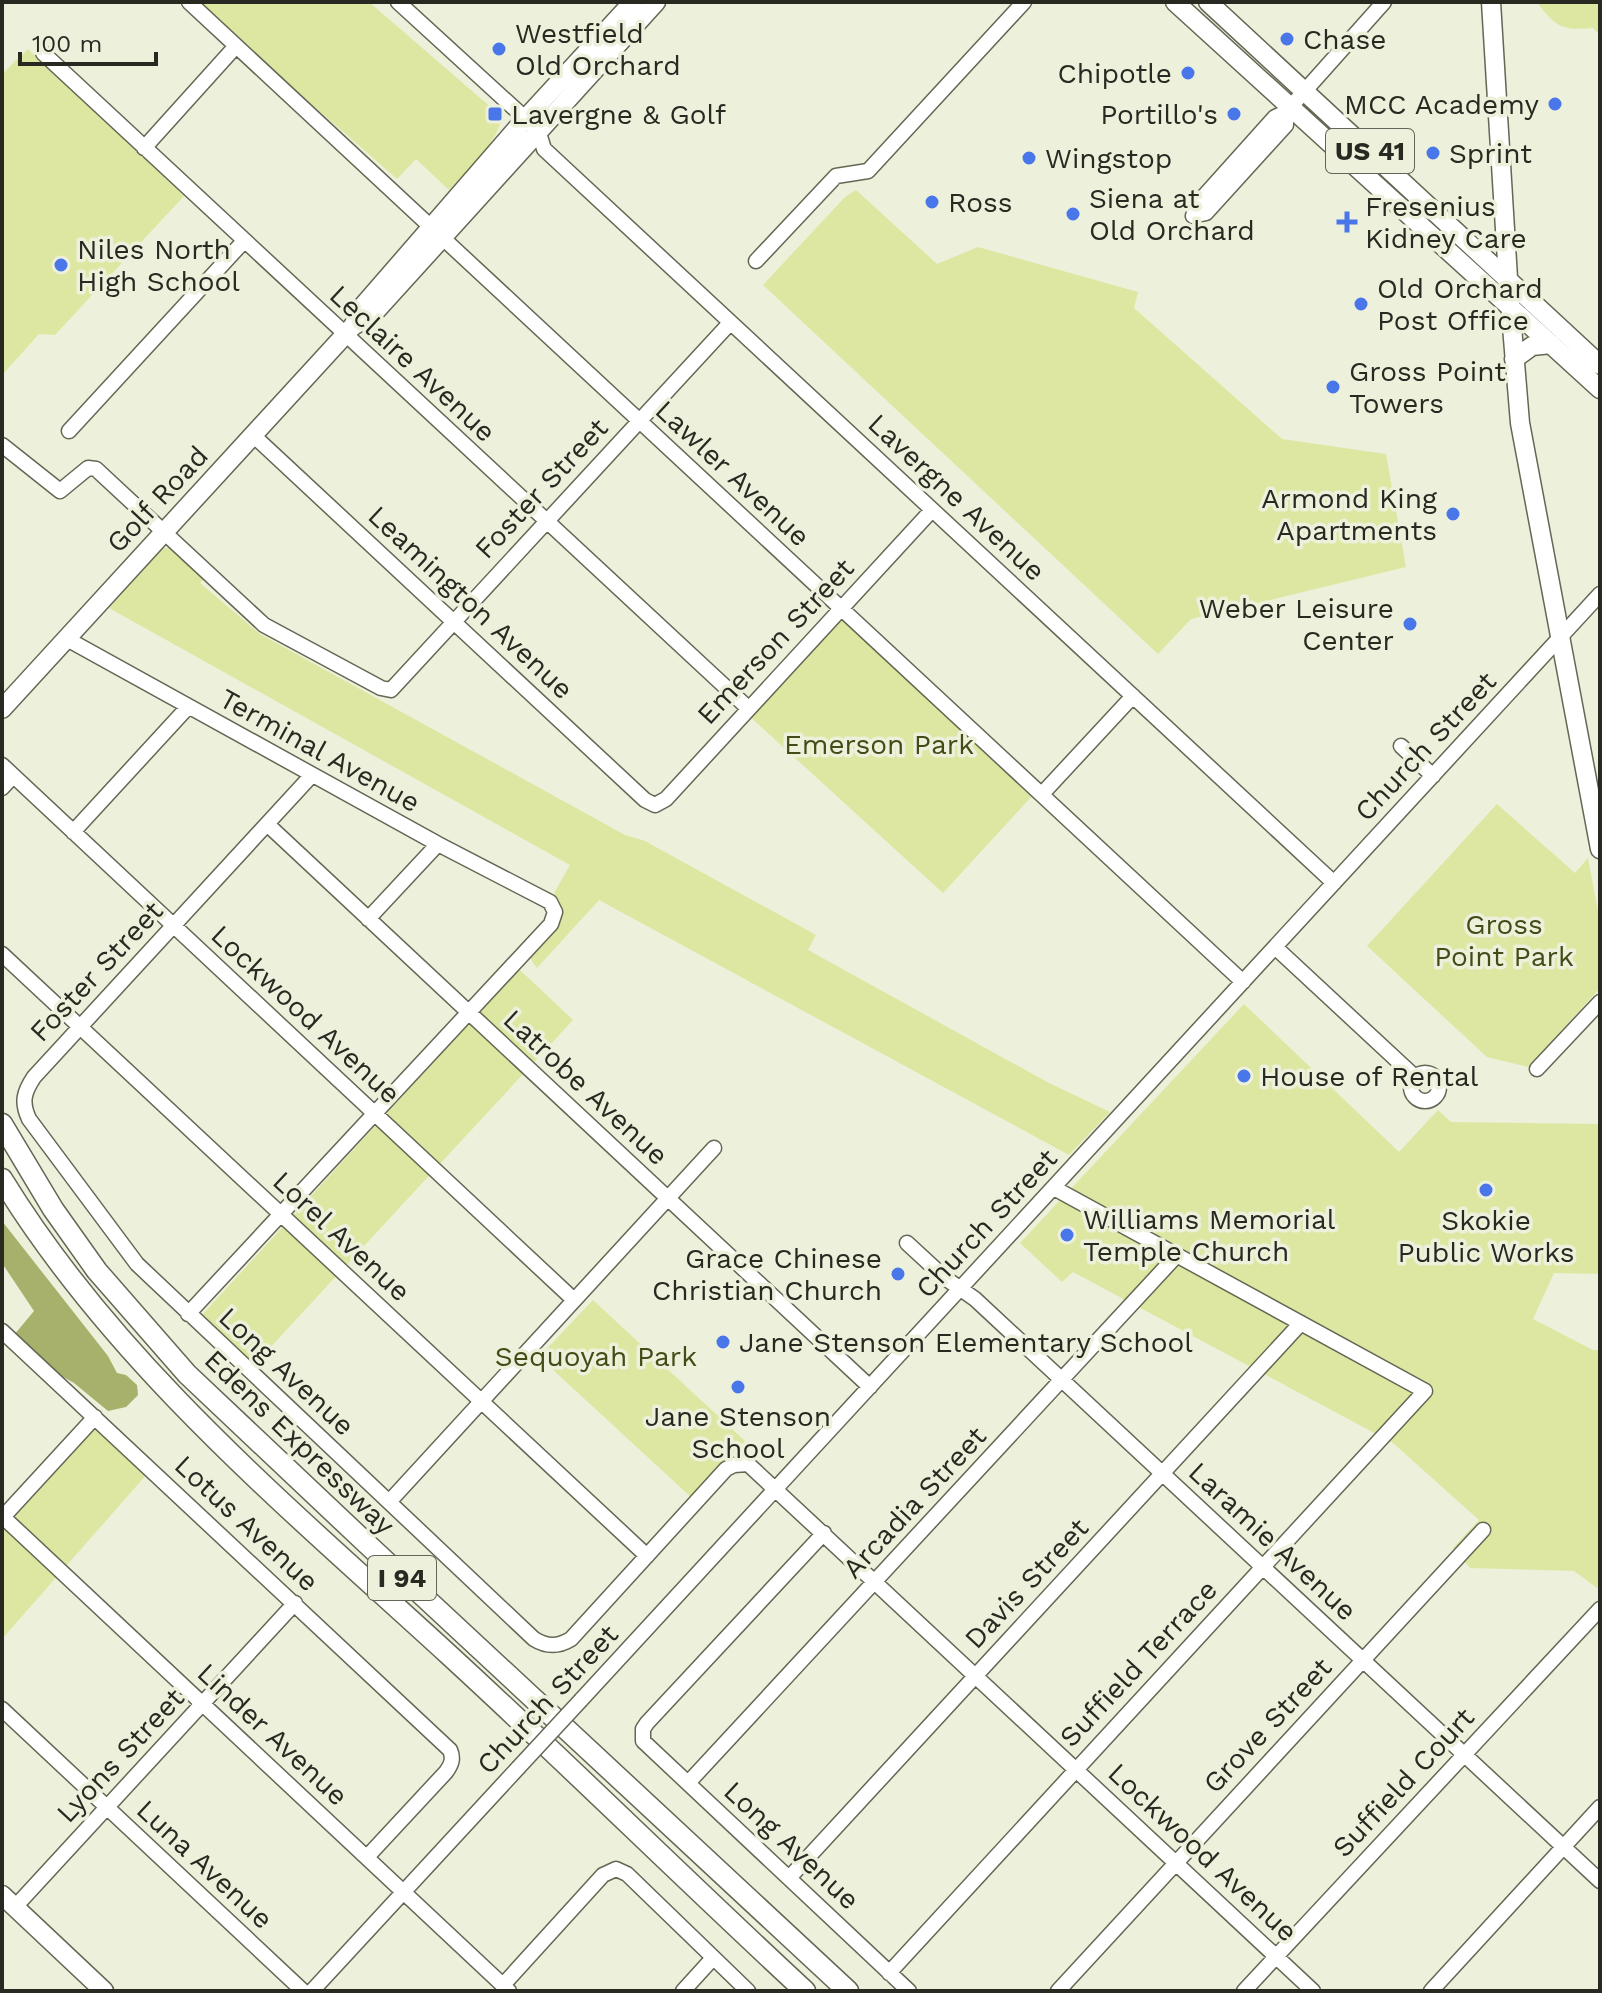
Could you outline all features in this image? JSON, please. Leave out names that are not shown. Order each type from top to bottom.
[{"type":"highway","name":"Edens Expressway","points":[[2,1124],[53,1209],[97,1271],[187,1374],[848,1991]]},
{"type":"highway","name":"Edens Expressway","points":[[2,1179],[27,1219],[102,1315],[175,1397],[569,1765],[805,1991]]},
{"type":"main road","name":"Golf Road","points":[[2,709],[349,331],[373,314],[437,232],[633,2]]},
{"type":"main road","name":"Golf Road","points":[[437,232],[521,149],[532,124],[656,2]]},
{"type":"main road","name":"US 41","points":[[1175,2],[1288,110],[1600,389]]},
{"type":"main road","name":"US 41","points":[[1208,2],[1600,365]]},
{"type":"main road","points":[[1491,2],[1514,359],[1528,474],[1560,638],[1595,791],[1600,849]]},
{"type":"main road","points":[[1464,237],[1475,241],[1488,239],[1496,233],[1505,213]]},
{"type":"main road","points":[[1514,359],[1532,346],[1551,344]]},
{"type":"main road","points":[[9,1901],[104,1991]]},
{"type":"street","name":"Lawler Avenue","points":[[189,2],[1243,982]]},
{"type":"street","points":[[398,2],[532,124]]},
{"type":"street","points":[[756,261],[836,176],[840,173],[859,175],[868,171],[1024,2]]},
{"type":"street","points":[[1288,110],[1286,125],[1261,153],[1206,213],[1193,216],[1197,204],[1275,117],[1288,110],[1384,2]]},
{"type":"street","points":[[144,148],[236,46]]},
{"type":"street","name":"Leclaire Avenue","points":[[43,53],[244,241],[349,331],[546,523],[748,708]]},
{"type":"street","name":"Lavergne Avenue","points":[[532,124],[544,149],[1334,883]]},
{"type":"street","points":[[521,149],[544,149]]},
{"type":"street","points":[[69,431],[244,241]]},
{"type":"street","name":"Foster Street","points":[[165,533],[264,625],[381,688],[391,690],[730,323]]},
{"type":"street","name":"Leamington Avenue","points":[[254,436],[645,800],[655,805]]},
{"type":"street","points":[[2,445],[60,491],[88,468],[96,469],[165,533]]},
{"type":"street","name":"Emerson Street","points":[[655,805],[666,799],[932,510]]},
{"type":"street","name":"Church Street","points":[[312,1991],[1600,594]]},
{"type":"street","name":"Terminal Avenue","points":[[67,639],[438,844],[550,902],[555,912],[551,924],[468,1012]]},
{"type":"street","points":[[1042,794],[1133,696]]},
{"type":"street","points":[[73,832],[188,707]]},
{"type":"street","points":[[1401,746],[1433,776]]},
{"type":"street","name":"Lockwood Avenue","points":[[2,765],[574,1300]]},
{"type":"street","name":"Foster Street","points":[[23,1100],[34,1077],[312,775]]},
{"type":"street","points":[[2,788],[13,776]]},
{"type":"street","name":"Latrobe Avenue","points":[[267,824],[870,1387]]},
{"type":"street","points":[[368,919],[438,844]]},
{"type":"street","points":[[1275,947],[1415,1077]]},
{"type":"street","name":"Lorel Avenue","points":[[2,954],[647,1556]]},
{"type":"street","points":[[1537,1069],[1600,1002]]},
{"type":"street","points":[[188,1314],[468,1012]]},
{"type":"street","name":"Long Avenue","points":[[23,1100],[29,1119],[45,1143],[137,1264],[534,1639],[552,1645],[571,1639],[647,1556]]},
{"type":"street","points":[[389,1502],[714,1148]]},
{"type":"street","points":[[1054,1188],[1301,1323]]},
{"type":"street","name":"Laramie Avenue","points":[[907,1243],[975,1299],[1600,1881]]},
{"type":"street","name":"Arcadia Street","points":[[688,1783],[1177,1255]]},
{"type":"street","name":"Suffield Terrace","points":[[889,1973],[1425,1391],[1301,1323]]},
{"type":"street","name":"Davis Street","points":[[789,1878],[1301,1323]]},
{"type":"street","name":"Lotus Avenue","points":[[2,1331],[446,1745],[452,1756],[446,1772],[367,1857]]},
{"type":"street","points":[[2,1517],[95,1417]]},
{"type":"street","name":"Lockwood Avenue","points":[[647,1556],[726,1469],[748,1464],[1313,1991]]},
{"type":"street","name":"Linder Avenue","points":[[2,1517],[506,1988]]},
{"type":"street","name":"Grove Street","points":[[1058,1991],[1483,1530]]},
{"type":"street","name":"Long Avenue","points":[[824,1533],[647,1723],[642,1736],[648,1747],[909,1991]]},
{"type":"street","name":"Lyons Street","points":[[9,1901],[107,1808],[295,1603]]},
{"type":"street","name":"Suffield Court","points":[[1244,1991],[1600,1609]]},
{"type":"street","name":"Luna Avenue","points":[[2,1709],[303,1991]]},
{"type":"street","points":[[1431,1991],[1600,1807]]},
{"type":"street","points":[[506,1988],[603,1875],[616,1869],[627,1874],[748,1991]]},
{"type":"street","points":[[683,1991],[713,1958]]},
{"type":"green space","points":[[195,2],[369,2],[501,116],[495,135],[449,190],[416,159],[397,179]]},
{"type":"green space","points":[[1537,2],[1600,2],[1600,35],[1593,28],[1560,26]]},
{"type":"green space","name":"Niles North High School","points":[[28,49],[184,196],[55,335],[39,334],[2,375],[2,74]]},
{"type":"green space","points":[[856,190],[937,264],[978,247],[1138,292],[1134,308],[1282,439],[1386,454],[1406,567],[1191,619],[1158,654],[763,285],[845,197]]},
{"type":"green space","points":[[170,547],[206,576],[200,583],[260,634],[625,835],[645,841],[816,935],[808,950],[1049,1083],[1110,1112],[1069,1155],[599,900],[537,968],[527,954],[559,918],[554,893],[570,865],[109,608],[162,549]]},
{"type":"green space","name":"Emerson Park","points":[[840,617],[1033,795],[943,893],[748,715]]},
{"type":"green space","name":"Gross Point Park","points":[[1497,804],[1575,873],[1588,858],[1600,922],[1600,988],[1528,1067],[1487,1057],[1367,946]]},
{"type":"green space","points":[[519,969],[573,1020],[254,1365],[202,1315]]},
{"type":"green space","points":[[1244,1004],[1399,1152],[1438,1110],[1451,1122],[1600,1124],[1600,1274],[1554,1273],[1533,1319],[1593,1350],[1600,1350],[1600,1590],[1574,1571],[1470,1568],[1453,1548],[1479,1520],[1393,1443],[1073,1272],[1062,1282],[1020,1243]]},
{"type":"green space","points":[[2,1221],[108,1356],[117,1373],[126,1375],[137,1385],[138,1395],[126,1407],[108,1411],[74,1383],[53,1371],[14,1335],[34,1311],[2,1263]]},
{"type":"green space","name":"Sequoyah Park","points":[[593,1300],[745,1441],[692,1498],[539,1357]]},
{"type":"green space","points":[[93,1428],[99,1429],[147,1474],[2,1639],[2,1527]]},
{"type":"place","name":"Chase","points":[[1287,39]]},
{"type":"place","name":"Westfield Old Orchard","points":[[499,49]]},
{"type":"place","name":"Chipotle","points":[[1188,73]]},
{"type":"place","name":"MCC Academy","points":[[1555,104]]},
{"type":"place","name":"Lavergne & Golf","points":[[495,114]]},
{"type":"place","name":"Portillo's","points":[[1234,114]]},
{"type":"place","name":"Sprint","points":[[1433,153]]},
{"type":"place","name":"Wingstop","points":[[1029,158]]},
{"type":"place","name":"Ross","points":[[932,202]]},
{"type":"place","name":"Siena at Old Orchard","points":[[1073,214]]},
{"type":"place","name":"Fresenius Kidney Care","points":[[1347,222]]},
{"type":"place","name":"Niles North High School","points":[[61,265]]},
{"type":"place","name":"Old Orchard Post Office","points":[[1361,304]]},
{"type":"place","name":"Gross Point Towers","points":[[1333,387]]},
{"type":"place","name":"Armond King Apartments","points":[[1453,514]]},
{"type":"place","name":"Weber Leisure Center","points":[[1410,624]]},
{"type":"place","name":"House of Rental","points":[[1244,1076]]},
{"type":"place","name":"Skokie Public Works","points":[[1486,1190]]},
{"type":"place","name":"Williams Memorial Temple Church","points":[[1067,1235]]},
{"type":"place","name":"Grace Chinese Christian Church","points":[[898,1274]]},
{"type":"place","name":"Jane Stenson Elementary School","points":[[723,1342]]},
{"type":"place","name":"Jane Stenson School","points":[[738,1387]]}]
